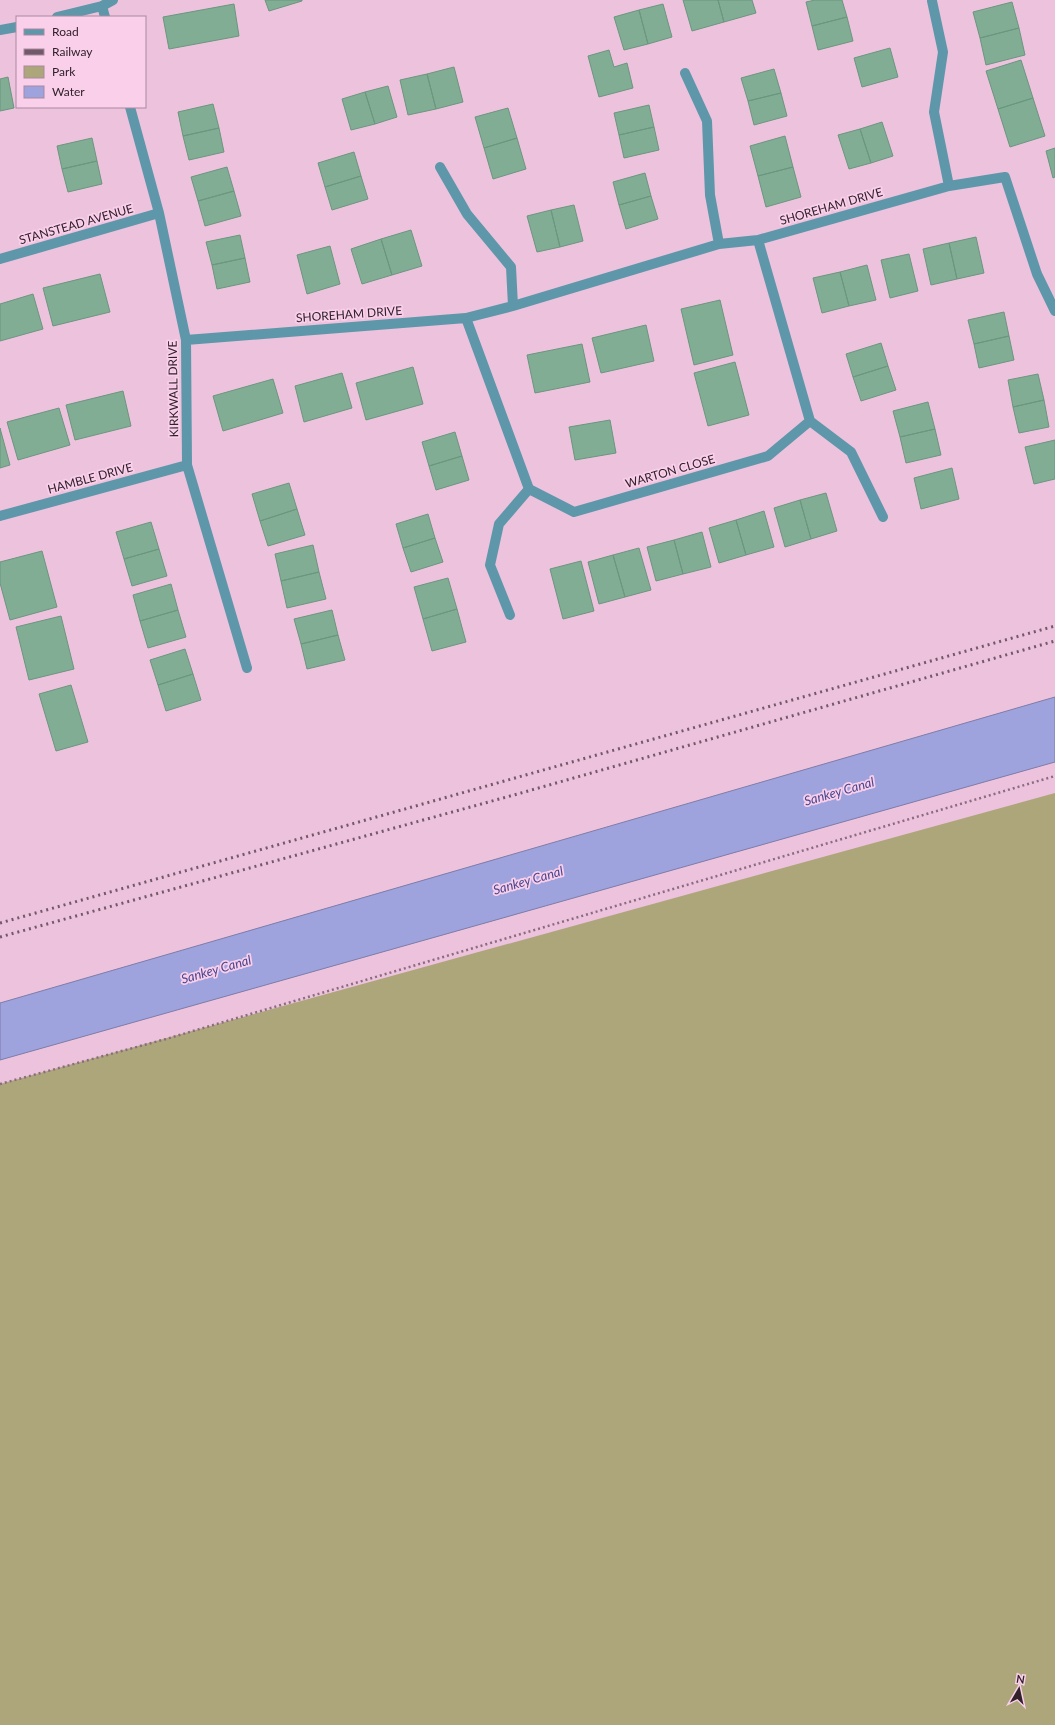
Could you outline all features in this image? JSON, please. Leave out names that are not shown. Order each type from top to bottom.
[{"type":"street","points":[[61,16],[102,6],[113,0]]},
{"type":"street","points":[[932,1],[943,52],[934,112],[949,186]]},
{"type":"street","points":[[102,6],[106,16]]},
{"type":"street","points":[[0,30],[16,27]]},
{"type":"street","points":[[685,73],[707,121],[710,195],[719,244]]},
{"type":"street","name":"KIRKWALL DRIVE","points":[[130,108],[159,213],[186,340],[187,465],[247,668]]},
{"type":"street","points":[[440,168],[467,214],[511,267],[513,306]]},
{"type":"street","name":"SHOREHAM DRIVE","points":[[186,340],[466,318],[513,306],[719,244],[758,240],[949,186],[1006,177],[1037,274],[1055,311]]},
{"type":"street","name":"STANSTEAD AVENUE","points":[[0,259],[159,213]]},
{"type":"street","points":[[758,240],[810,421],[851,452],[883,517]]},
{"type":"street","points":[[466,318],[530,489],[499,524],[490,565],[510,615]]},
{"type":"street","name":"WARTON CLOSE","points":[[530,489],[574,512],[768,456],[810,421]]},
{"type":"street","name":"HAMBLE DRIVE","points":[[0,516],[187,465]]},
{"type":"path","points":[[0,1084],[166,1039],[1055,776]]},
{"type":"green space","points":[[1055,793],[1055,1725],[0,1725],[0,1084]]},
{"type":"water","name":"Sankey Canal","points":[[1055,697],[1055,762],[0,1060],[0,1003]]},
{"type":"building","points":[[265,0],[302,0],[302,1],[269,11]]},
{"type":"building","points":[[683,0],[718,0],[724,22],[692,31]]},
{"type":"building","points":[[718,0],[752,0],[756,13],[724,22]]},
{"type":"building","points":[[815,0],[842,0],[847,17],[812,26],[806,2]]},
{"type":"building","points":[[1012,2],[1019,28],[980,38],[973,12]]},
{"type":"building","points":[[234,4],[239,36],[169,49],[163,17]]},
{"type":"building","points":[[663,4],[672,37],[648,44],[639,10]]},
{"type":"building","points":[[639,10],[648,44],[624,50],[614,17]]},
{"type":"building","points":[[847,17],[853,41],[818,50],[812,26]]},
{"type":"building","points":[[1019,28],[1025,55],[986,65],[980,38]]},
{"type":"building","points":[[890,48],[898,77],[862,87],[854,58]]},
{"type":"building","points":[[609,50],[614,67],[627,63],[633,88],[599,97],[588,56]]},
{"type":"building","points":[[1021,60],[1033,98],[998,109],[986,71]]},
{"type":"building","points":[[454,67],[463,102],[436,109],[427,74]]},
{"type":"building","points":[[774,69],[781,93],[748,101],[741,78]]},
{"type":"building","points":[[427,74],[436,109],[408,115],[400,80]]},
{"type":"building","points":[[8,77],[14,108],[0,111],[0,79]]},
{"type":"building","points":[[388,86],[397,117],[375,124],[365,92]]},
{"type":"building","points":[[365,92],[375,124],[351,130],[342,99]]},
{"type":"building","points":[[781,93],[787,116],[754,125],[748,101]]},
{"type":"building","points":[[1033,98],[1045,136],[1010,147],[998,109]]},
{"type":"building","points":[[213,104],[219,128],[183,136],[178,112]]},
{"type":"building","points":[[649,105],[654,127],[619,135],[614,113]]},
{"type":"building","points":[[508,108],[517,138],[484,148],[475,117]]},
{"type":"building","points":[[882,122],[893,156],[871,163],[860,129]]},
{"type":"building","points":[[654,127],[659,150],[624,158],[619,135]]},
{"type":"building","points":[[219,128],[224,152],[189,160],[183,136]]},
{"type":"building","points":[[860,129],[871,163],[849,169],[838,135]]},
{"type":"building","points":[[785,136],[793,167],[758,176],[750,146]]},
{"type":"building","points":[[92,138],[97,161],[62,169],[57,146]]},
{"type":"building","points":[[517,138],[526,169],[493,179],[484,148]]},
{"type":"building","points":[[1055,148],[1055,177],[1053,178],[1046,151]]},
{"type":"building","points":[[354,152],[361,176],[325,187],[318,163]]},
{"type":"building","points":[[97,161],[102,184],[68,192],[62,169]]},
{"type":"building","points":[[227,167],[234,191],[198,201],[191,177]]},
{"type":"building","points":[[793,167],[801,197],[766,207],[758,176]]},
{"type":"building","points":[[645,173],[651,196],[619,205],[613,182]]},
{"type":"building","points":[[361,176],[368,199],[332,210],[325,187]]},
{"type":"building","points":[[234,191],[241,216],[205,226],[198,201]]},
{"type":"building","points":[[651,196],[658,219],[626,229],[619,205]]},
{"type":"building","points":[[574,205],[583,241],[560,247],[551,210]]},
{"type":"building","points":[[551,210],[560,247],[537,252],[527,216]]},
{"type":"building","points":[[411,230],[422,266],[392,275],[381,239]]},
{"type":"building","points":[[240,235],[245,258],[212,265],[206,242]]},
{"type":"building","points":[[976,237],[984,273],[957,279],[949,243]]},
{"type":"building","points":[[381,239],[392,275],[362,284],[351,249]]},
{"type":"building","points":[[949,243],[957,279],[931,285],[923,249]]},
{"type":"building","points":[[330,246],[340,284],[307,294],[297,255]]},
{"type":"building","points":[[909,254],[918,291],[890,298],[881,260]]},
{"type":"building","points":[[245,258],[250,282],[217,289],[212,265]]},
{"type":"building","points":[[867,265],[876,300],[849,306],[840,272]]},
{"type":"building","points":[[840,272],[849,306],[822,313],[813,278]]},
{"type":"building","points":[[100,274],[110,312],[53,326],[43,288]]},
{"type":"building","points":[[33,294],[43,329],[0,341],[0,304]]},
{"type":"building","points":[[720,300],[733,355],[694,365],[681,309]]},
{"type":"building","points":[[1004,312],[1009,336],[974,344],[968,320]]},
{"type":"building","points":[[646,325],[654,361],[601,373],[592,338]]},
{"type":"building","points":[[1009,336],[1014,360],[979,368],[974,344]]},
{"type":"building","points":[[881,343],[888,366],[853,377],[846,354]]},
{"type":"building","points":[[582,344],[590,382],[535,393],[527,355]]},
{"type":"building","points":[[735,362],[749,415],[708,426],[694,373]]},
{"type":"building","points":[[888,366],[896,390],[861,401],[853,377]]},
{"type":"building","points":[[413,367],[423,404],[366,420],[356,383]]},
{"type":"building","points":[[342,373],[352,408],[304,422],[295,386]]},
{"type":"building","points":[[1038,374],[1044,400],[1013,407],[1008,380]]},
{"type":"building","points":[[273,379],[283,413],[223,431],[213,396]]},
{"type":"building","points":[[123,391],[131,426],[75,440],[66,405]]},
{"type":"building","points":[[1044,400],[1049,427],[1019,433],[1013,407]]},
{"type":"building","points":[[928,402],[935,429],[900,437],[893,411]]},
{"type":"building","points":[[59,408],[70,445],[18,460],[7,422]]},
{"type":"building","points":[[610,420],[616,453],[575,460],[569,427]]},
{"type":"building","points":[[0,428],[10,465],[0,468]]},
{"type":"building","points":[[935,429],[941,455],[906,463],[900,437]]},
{"type":"building","points":[[455,432],[462,456],[429,466],[422,442]]},
{"type":"building","points":[[1055,440],[1055,479],[1034,484],[1025,447]]},
{"type":"building","points":[[462,456],[469,480],[436,490],[429,466]]},
{"type":"building","points":[[952,468],[959,499],[921,509],[914,478]]},
{"type":"building","points":[[289,483],[297,509],[260,521],[252,494]]},
{"type":"building","points":[[826,493],[837,531],[811,539],[800,500]]},
{"type":"building","points":[[800,500],[811,539],[785,547],[774,508]]},
{"type":"building","points":[[297,509],[305,535],[268,546],[260,521]]},
{"type":"building","points":[[764,511],[774,547],[746,555],[736,520]]},
{"type":"building","points":[[428,514],[435,538],[403,548],[396,524]]},
{"type":"building","points":[[736,520],[746,555],[719,563],[709,528]]},
{"type":"building","points":[[151,522],[159,549],[124,559],[116,532]]},
{"type":"building","points":[[702,532],[711,567],[683,574],[674,540]]},
{"type":"building","points":[[435,538],[443,562],[411,572],[403,548]]},
{"type":"building","points":[[674,540],[683,574],[656,581],[647,547]]},
{"type":"building","points":[[313,545],[319,572],[281,581],[275,554]]},
{"type":"building","points":[[639,548],[651,590],[625,597],[613,555]]},
{"type":"building","points":[[159,549],[167,576],[132,586],[124,559]]},
{"type":"building","points":[[42,551],[57,607],[10,620],[0,583],[0,562]]},
{"type":"building","points":[[613,555],[625,597],[599,604],[588,562]]},
{"type":"building","points":[[581,561],[594,611],[563,619],[550,569]]},
{"type":"building","points":[[319,572],[326,599],[287,608],[281,581]]},
{"type":"building","points":[[448,578],[457,609],[423,619],[414,587]]},
{"type":"building","points":[[171,584],[178,610],[140,621],[133,595]]},
{"type":"building","points":[[457,609],[466,642],[432,651],[423,619]]},
{"type":"building","points":[[178,610],[186,637],[148,648],[140,621]]},
{"type":"building","points":[[332,610],[338,635],[301,644],[294,619]]},
{"type":"building","points":[[61,616],[74,669],[29,680],[16,627]]},
{"type":"building","points":[[338,635],[345,660],[307,669],[301,644]]},
{"type":"building","points":[[185,649],[193,674],[158,685],[150,660]]},
{"type":"building","points":[[193,674],[201,700],[166,711],[158,685]]},
{"type":"building","points":[[71,685],[88,742],[56,751],[39,694]]},
{"type":"railway","points":[[0,923],[1055,626]]},
{"type":"railway","points":[[0,937],[521,793],[1055,641]]}]
